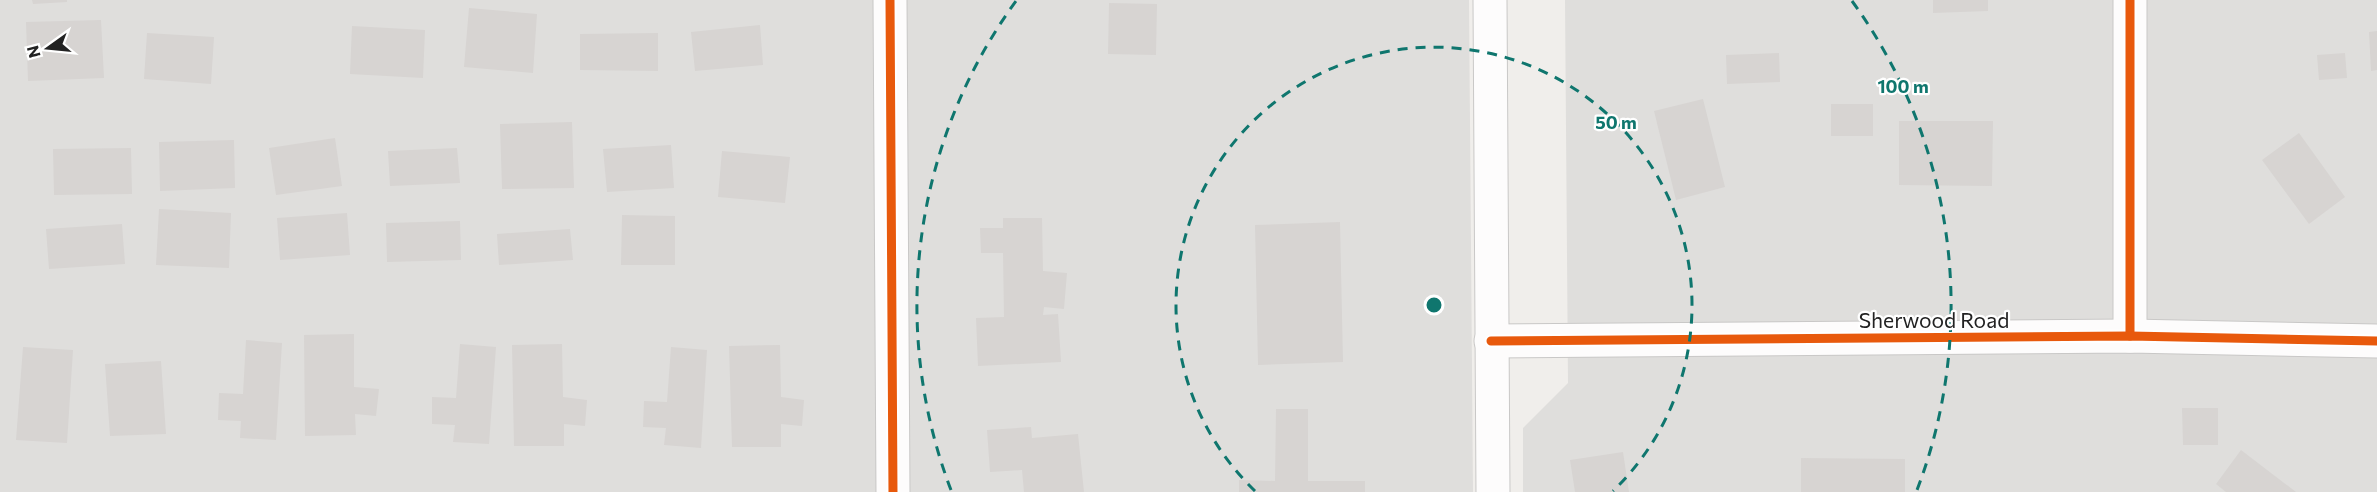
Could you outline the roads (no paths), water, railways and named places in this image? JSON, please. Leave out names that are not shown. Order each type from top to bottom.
[{"type":"street","points":[[890,0],[893,492]]},
{"type":"street","points":[[1490,0],[1492,492]]},
{"type":"street","points":[[2130,0],[2130,336]]},
{"type":"street","name":"Sherwood Road","points":[[1491,341],[2130,336],[2377,341]]}]
